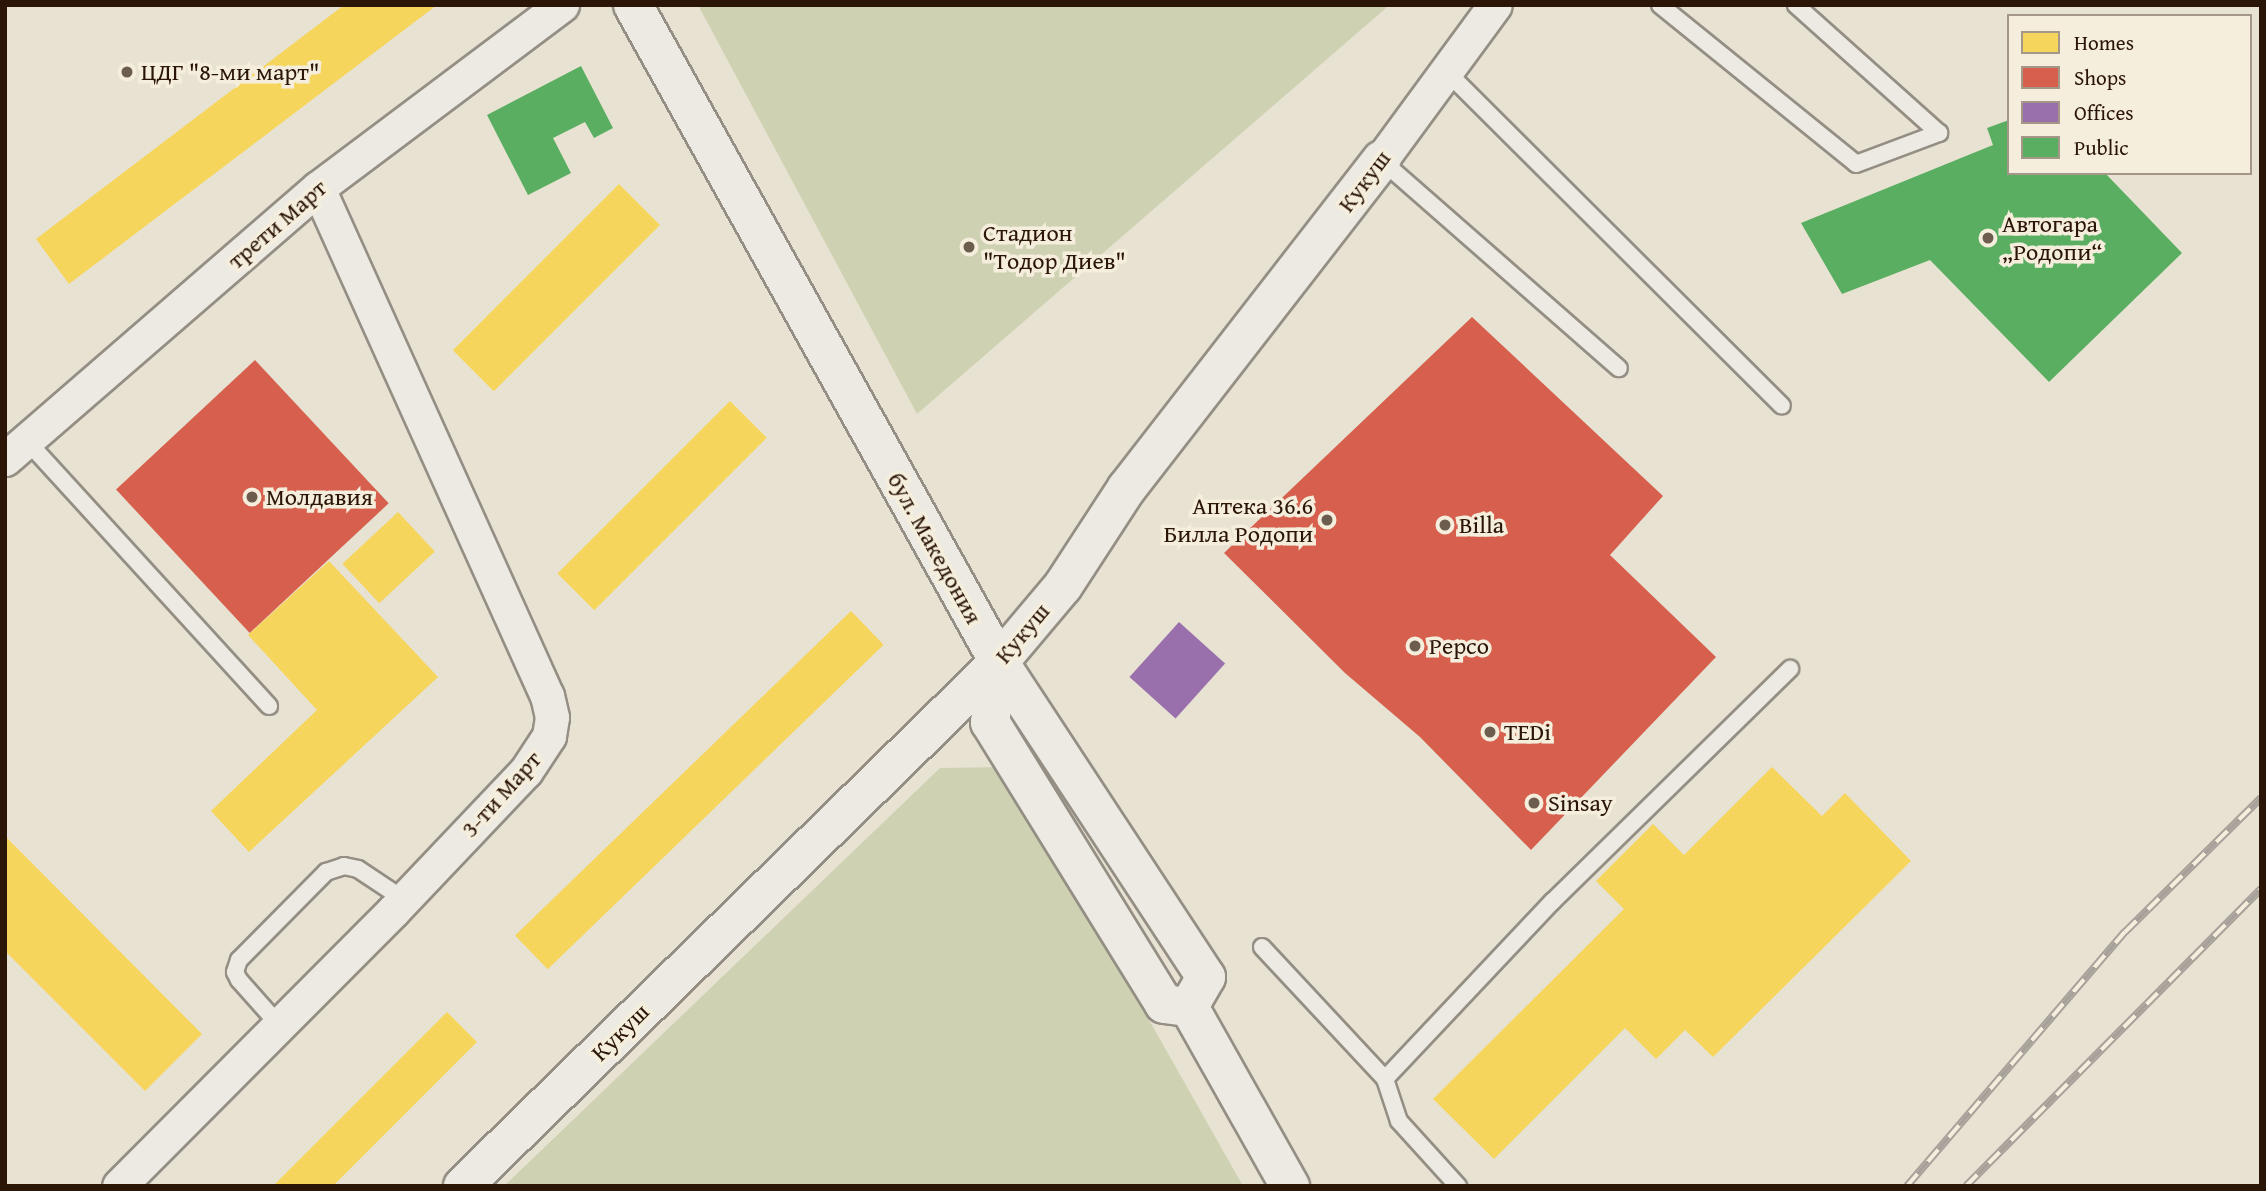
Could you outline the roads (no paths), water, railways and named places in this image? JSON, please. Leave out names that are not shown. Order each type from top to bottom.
[{"type":"street","name":"трети Март","points":[[16,450],[318,188],[562,5]]},
{"type":"street","name":"бул. Македония","points":[[633,5],[999,662],[1206,977],[1189,1007],[1290,1186]]},
{"type":"street","name":"Кукуш","points":[[463,1186],[999,662],[1063,586],[1128,488],[1381,159],[1495,5]]},
{"type":"street","name":"3-ти Март","points":[[119,1186],[403,899],[541,754],[552,717],[542,684],[318,188]]},
{"type":"lane","points":[[1660,5],[1856,164],[1939,133],[1796,5]]},
{"type":"lane","points":[[1446,71],[1782,406]]},
{"type":"lane","points":[[1381,159],[1619,368]]},
{"type":"lane","points":[[16,450],[270,706]]},
{"type":"lane","points":[[1385,1079],[1563,891],[1790,669]]},
{"type":"lane","points":[[279,1025],[239,980],[235,972],[239,960],[327,872],[344,866],[358,869],[403,899]]},
{"type":"lane","points":[[1262,947],[1385,1079],[1399,1121],[1458,1186]]},
{"type":"railway","points":[[1907,1186],[2125,932],[2261,798]]},
{"type":"railway","points":[[1966,1186],[2261,889]]},
{"type":"place","name":"ЦДГ \"8-ми март\"","points":[[127,72]]},
{"type":"place","name":"Автогара „Родопи“","points":[[1988,238]]},
{"type":"place","name":"Стадион \"Тодор Диев\"","points":[[969,247]]},
{"type":"place","name":"Молдавия","points":[[252,497]]},
{"type":"place","name":"Аптека 36.6 Билла Родопи","points":[[1327,520]]},
{"type":"place","name":"Billa","points":[[1445,525]]},
{"type":"place","name":"Pepco","points":[[1415,646]]},
{"type":"place","name":"TEDi","points":[[1490,732]]},
{"type":"place","name":"Sinsay","points":[[1534,803]]}]
